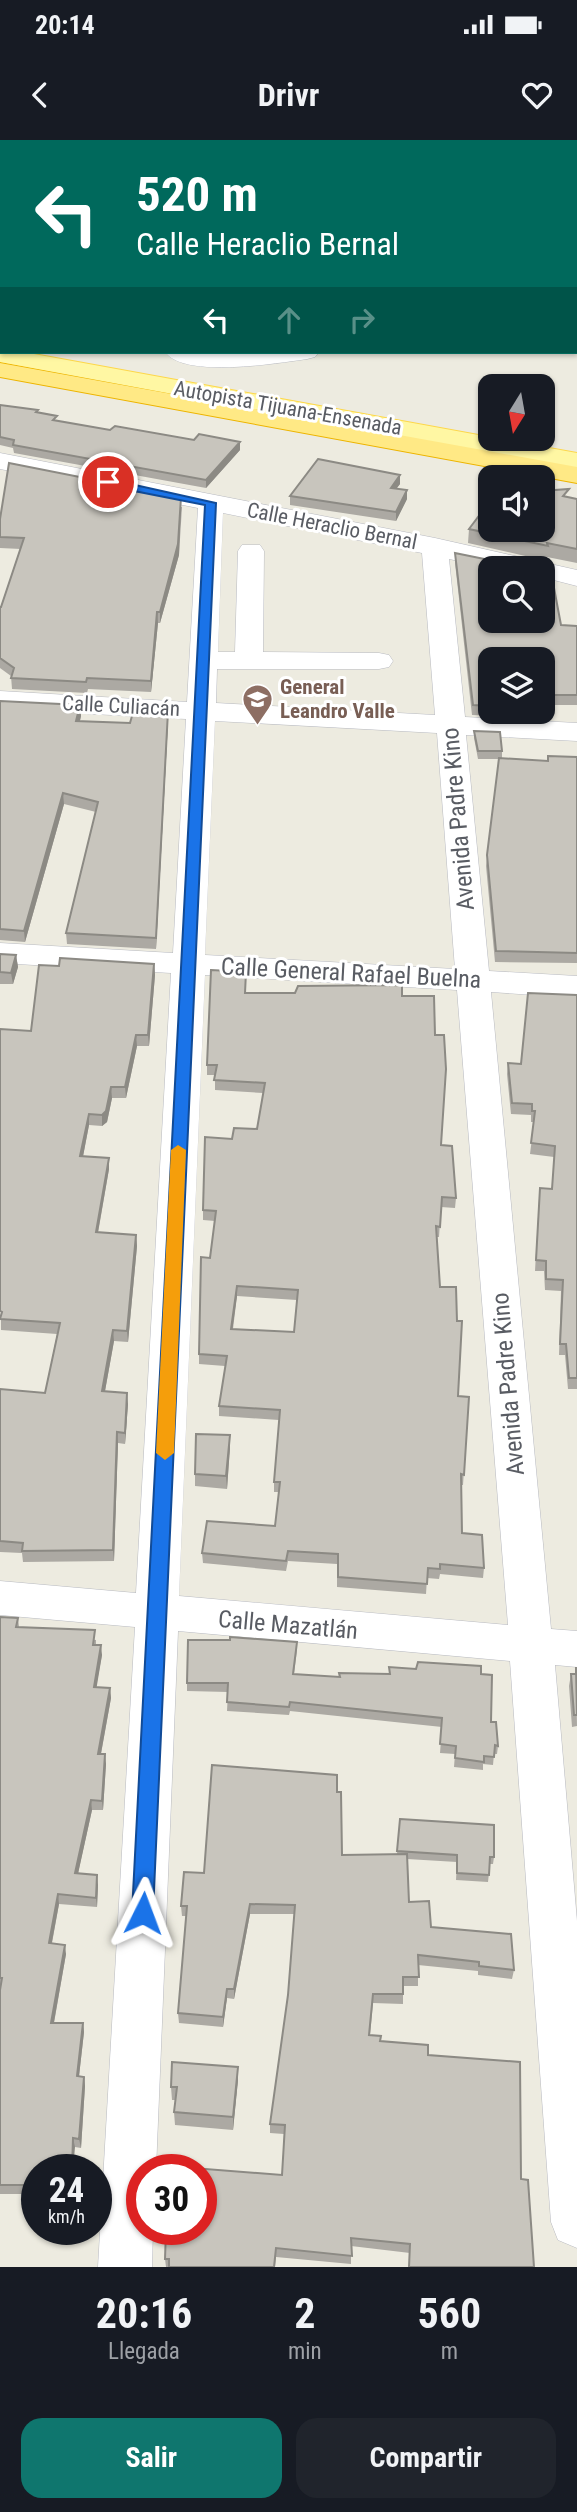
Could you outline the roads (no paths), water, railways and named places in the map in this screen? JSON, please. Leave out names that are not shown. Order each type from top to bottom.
[{"type":"highway","name":"Autopista Tijuana-Ensenada","points":[[0,370],[577,475]]},
{"type":"highway","points":[[0,389],[373,438]]},
{"type":"main road","points":[[95,354],[348,420]]},
{"type":"main road","name":"Autopista Tijuana-Ensenada","points":[[0,355],[577,461]]},
{"type":"street","points":[[184,354],[199,358],[240,361],[292,354]]},
{"type":"street","name":"Calle Heraclio Bernal","points":[[0,461],[481,556]]},
{"type":"street","points":[[125,2267],[211,503]]},
{"type":"street","name":"Avenida Padre Kino","points":[[435,546],[531,1645],[577,2222]]},
{"type":"street","points":[[249,660],[251,551]]},
{"type":"street","name":"Calle Heraclio Bernal","points":[[555,572],[577,578]]},
{"type":"street","points":[[203,660],[379,661]]},
{"type":"street","name":"Calle Culiacán","points":[[0,700],[577,732]]},
{"type":"street","name":"Calle General Rafael Buelna","points":[[0,953],[577,987]]},
{"type":"street","name":"Calle Mazatlán","points":[[0,1598],[577,1649]]},
{"type":"place","name":"General Leandro Valle","points":[[257,726]]}]
